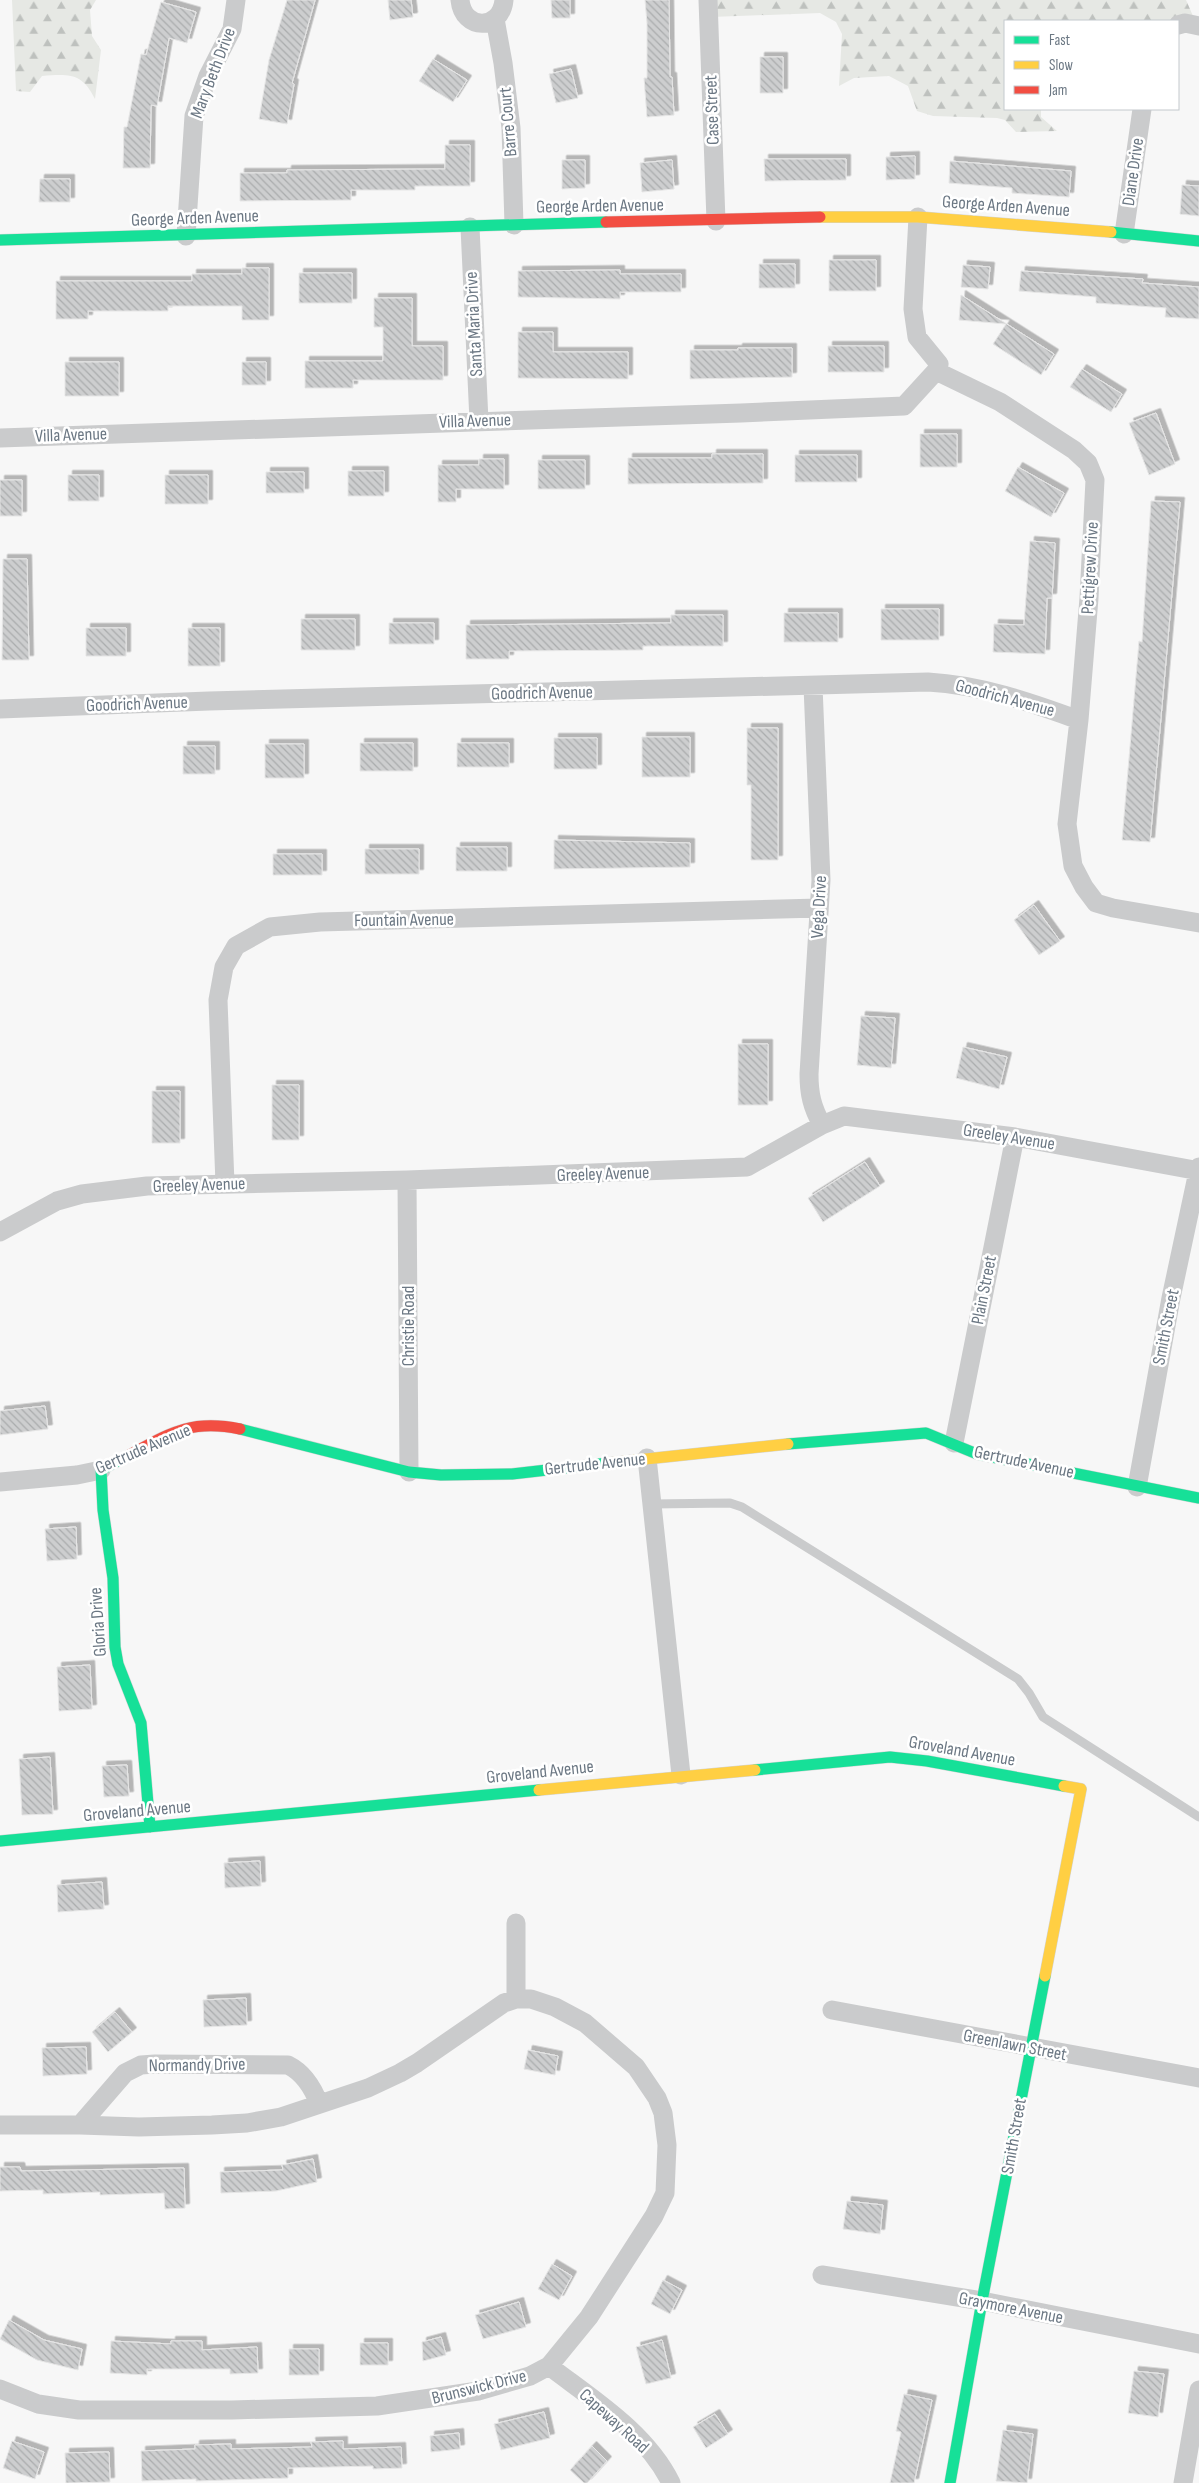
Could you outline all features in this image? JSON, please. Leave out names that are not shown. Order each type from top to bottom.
[{"type":"street","name":"Mary Beth Drive","points":[[186,236],[194,116],[208,76],[232,29],[236,0]]},
{"type":"street","points":[[460,0],[464,13],[474,22],[481,23],[494,19],[503,8],[504,0]]},
{"type":"street","name":"Case Street","points":[[708,0],[716,221]]},
{"type":"street","name":"Barre Court","points":[[494,19],[503,63],[511,128],[514,225]]},
{"type":"street","points":[[1179,25],[1185,23],[1199,26]]},
{"type":"street","name":"Diane Drive","points":[[1124,234],[1142,110]]},
{"type":"street","name":"George Arden Avenue","points":[[0,240],[186,236],[353,229],[716,221],[795,217],[918,217],[1199,241]]},
{"type":"street","points":[[918,217],[913,308],[917,337],[939,364],[936,371]]},
{"type":"street","name":"Santa Maria Drive","points":[[470,227],[479,421]]},
{"type":"street","name":"Villa Avenue","points":[[0,438],[904,406],[936,371]]},
{"type":"street","name":"Pettigrew Drive","points":[[936,371],[1000,402],[1074,450],[1088,463],[1095,480],[1089,598],[1079,720],[1067,824],[1073,866],[1084,887],[1096,903],[1113,908],[1199,923]]},
{"type":"street","name":"Goodrich Avenue","points":[[0,709],[209,701],[928,682],[961,684],[1031,702],[1079,720]]},
{"type":"street","name":"Vega Drive","points":[[813,686],[822,880],[809,1074],[813,1108],[822,1125]]},
{"type":"street","name":"Fountain Avenue","points":[[225,1184],[218,1000],[224,967],[236,946],[270,927],[320,922],[819,908]]},
{"type":"street","name":"Greeley Avenue","points":[[2,1227],[57,1201],[82,1194],[147,1186],[407,1180],[747,1167],[822,1125],[844,1116],[1015,1137],[1199,1170]]},
{"type":"street","name":"Plain Street","points":[[954,1443],[1015,1137]]},
{"type":"street","name":"Smith Street","points":[[1137,1487],[1171,1298],[1199,1170]]},
{"type":"street","name":"Christie Road","points":[[407,1180],[409,1472]]},
{"type":"street","name":"Gertrude Avenue","points":[[0,1482],[77,1475],[101,1470],[174,1432],[185,1428],[216,1424],[257,1432],[409,1472],[441,1475],[512,1474],[734,1449],[926,1434],[954,1443],[977,1454],[1199,1498]]},
{"type":"street","points":[[647,1458],[681,1776]]},
{"type":"street","name":"Gloria Drive","points":[[101,1470],[103,1510],[113,1578],[112,1612],[115,1647],[118,1664],[141,1723],[148,1784],[150,1827]]},
{"type":"street","name":"Groveland Avenue","points":[[0,1842],[897,1757],[1081,1790]]},
{"type":"street","name":"Smith Street","points":[[950,2483],[982,2301],[1081,1790]]},
{"type":"street","points":[[0,2124],[139,2126],[246,2122],[281,2117],[368,2088],[417,2063],[504,2002],[516,1999],[516,1923]]},
{"type":"street","name":"Brunswick Drive","points":[[0,2389],[38,2404],[79,2410],[232,2410],[377,2406],[478,2391],[530,2376],[549,2366],[590,2317],[654,2216],[665,2193],[667,2146],[663,2113],[657,2098],[636,2067],[612,2044],[570,2014],[531,1999],[516,1999]]},
{"type":"street","name":"Greenlawn Street","points":[[832,2010],[1199,2078]]},
{"type":"street","name":"Normandy Drive","points":[[80,2124],[125,2073],[141,2065],[288,2065],[296,2069],[307,2081],[320,2104]]},
{"type":"street","name":"Graymore Avenue","points":[[822,2275],[982,2301],[1199,2344]]},
{"type":"street","name":"Capeway Road","points":[[549,2366],[621,2421],[658,2461],[671,2483]]},
{"type":"street","points":[[1183,2483],[1199,2390]]},
{"type":"lane","points":[[652,1504],[730,1503],[742,1507],[1018,1680],[1042,1717],[1199,1816]]},
{"type":"green space","points":[[12,0],[96,0],[90,10],[92,36],[101,50],[95,99],[90,90],[80,80],[60,75],[42,76],[30,92],[16,91]]},
{"type":"green space","points":[[703,0],[1186,0],[1197,25],[1179,20],[1004,20],[1004,110],[1041,110],[1041,117],[1057,131],[1016,132],[1005,120],[997,118],[933,116],[917,111],[908,86],[889,76],[854,78],[839,86],[842,34],[836,22],[820,13],[711,17]]},
{"type":"building","points":[[287,0],[315,0],[292,83],[294,84],[287,124],[259,119],[269,60]]},
{"type":"building","points":[[388,0],[411,0],[413,17],[390,20]]},
{"type":"building","points":[[551,0],[570,0],[570,18],[552,18]]},
{"type":"building","points":[[645,0],[669,0],[670,77],[672,77],[674,115],[647,117],[644,78],[647,78]]},
{"type":"building","points":[[161,2],[196,12],[187,43],[169,38],[157,106],[151,105],[150,168],[123,168],[124,127],[127,127],[141,54],[146,55]]},
{"type":"building","points":[[760,57],[783,57],[783,93],[760,93]]},
{"type":"building","points":[[433,59],[467,80],[453,102],[419,81]]},
{"type":"building","points":[[571,69],[578,98],[556,103],[549,74]]},
{"type":"building","points":[[445,145],[470,145],[470,186],[415,186],[415,190],[351,190],[351,200],[240,201],[240,173],[287,173],[287,170],[445,169]]},
{"type":"building","points":[[915,156],[915,179],[886,180],[886,157]]},
{"type":"building","points":[[764,159],[846,159],[846,180],[765,181]]},
{"type":"building","points":[[562,160],[585,160],[585,188],[562,189]]},
{"type":"building","points":[[672,160],[674,189],[642,192],[640,163]]},
{"type":"building","points":[[950,161],[1071,171],[1069,197],[1012,193],[1012,188],[949,183]]},
{"type":"building","points":[[40,179],[70,179],[70,202],[39,202]]},
{"type":"building","points":[[1182,185],[1199,186],[1199,216],[1180,214]]},
{"type":"building","points":[[829,260],[876,260],[876,291],[829,291]]},
{"type":"building","points":[[759,264],[795,264],[795,288],[759,288]]},
{"type":"building","points":[[963,265],[990,267],[988,289],[961,287]]},
{"type":"building","points":[[242,268],[269,268],[269,320],[242,320],[242,306],[168,306],[168,311],[88,311],[88,319],[56,319],[56,281],[192,281],[192,274],[242,274]]},
{"type":"building","points":[[620,270],[620,274],[681,274],[681,292],[620,292],[620,299],[518,297],[518,271]]},
{"type":"building","points":[[1021,271],[1143,279],[1142,283],[1199,287],[1199,319],[1165,317],[1166,308],[1096,303],[1096,297],[1019,291]]},
{"type":"building","points":[[299,273],[352,273],[352,303],[299,303]]},
{"type":"building","points":[[961,295],[1054,354],[1041,375],[993,344],[1006,324],[959,320]]},
{"type":"building","points":[[374,298],[412,298],[412,346],[443,346],[443,380],[353,380],[353,388],[305,388],[305,361],[383,361],[383,327],[374,327]]},
{"type":"building","points":[[518,332],[553,332],[553,352],[628,352],[628,379],[518,378]]},
{"type":"building","points":[[828,346],[884,346],[884,372],[828,372]]},
{"type":"building","points":[[738,348],[792,348],[792,377],[690,379],[690,350],[738,350]]},
{"type":"building","points":[[65,362],[119,362],[119,396],[65,396]]},
{"type":"building","points":[[242,362],[266,362],[266,385],[242,385]]},
{"type":"building","points":[[1082,369],[1122,394],[1111,412],[1070,387]]},
{"type":"building","points":[[1156,413],[1175,464],[1149,475],[1129,423]]},
{"type":"building","points":[[920,434],[957,434],[957,467],[920,467]]},
{"type":"building","points":[[712,454],[763,454],[763,483],[628,484],[628,458],[712,458]]},
{"type":"building","points":[[795,455],[857,455],[857,482],[795,482]]},
{"type":"building","points":[[479,459],[504,459],[504,489],[456,489],[456,502],[438,502],[438,465],[479,465]]},
{"type":"building","points":[[538,460],[585,460],[585,489],[538,489]]},
{"type":"building","points":[[1018,467],[1064,493],[1051,517],[1005,491]]},
{"type":"building","points":[[348,471],[384,471],[384,496],[348,496]]},
{"type":"building","points":[[266,472],[304,472],[304,493],[266,493]]},
{"type":"building","points":[[68,475],[99,475],[99,501],[68,501]]},
{"type":"building","points":[[165,475],[208,475],[208,504],[165,504]]},
{"type":"building","points":[[0,480],[22,480],[22,516],[0,516]]},
{"type":"building","points":[[1151,501],[1180,502],[1150,842],[1122,840],[1139,641],[1142,642]]},
{"type":"building","points":[[1030,541],[1055,543],[1052,598],[1047,598],[1045,654],[993,652],[994,624],[1024,625]]},
{"type":"building","points":[[3,559],[27,559],[29,660],[2,660]]},
{"type":"building","points":[[881,609],[939,609],[939,640],[881,640]]},
{"type":"building","points":[[784,613],[838,613],[838,642],[784,642]]},
{"type":"building","points":[[671,615],[723,615],[723,646],[643,646],[643,650],[509,651],[509,659],[466,659],[466,625],[671,623]]},
{"type":"building","points":[[301,619],[355,619],[355,650],[301,650]]},
{"type":"building","points":[[389,623],[434,623],[434,644],[389,644]]},
{"type":"building","points":[[86,628],[126,628],[126,656],[86,656]]},
{"type":"building","points":[[188,628],[220,628],[220,666],[188,666]]},
{"type":"building","points":[[747,728],[778,728],[778,860],[751,860],[751,785],[747,785]]},
{"type":"building","points":[[642,737],[690,737],[690,777],[642,777]]},
{"type":"building","points":[[554,738],[597,738],[597,769],[554,769]]},
{"type":"building","points":[[360,743],[413,743],[413,771],[360,771]]},
{"type":"building","points":[[457,743],[509,743],[509,767],[457,767]]},
{"type":"building","points":[[265,744],[304,744],[304,778],[265,778]]},
{"type":"building","points":[[183,746],[215,746],[215,774],[183,774]]},
{"type":"building","points":[[554,840],[690,843],[690,867],[554,869]]},
{"type":"building","points":[[456,847],[507,847],[507,871],[456,871]]},
{"type":"building","points":[[365,849],[419,849],[419,874],[365,874]]},
{"type":"building","points":[[273,854],[322,854],[322,875],[273,875]]},
{"type":"building","points":[[1034,905],[1060,941],[1039,955],[1014,920]]},
{"type":"building","points":[[861,1016],[895,1018],[891,1068],[857,1065]]},
{"type":"building","points":[[738,1044],[768,1044],[768,1105],[738,1105]]},
{"type":"building","points":[[963,1047],[1007,1057],[999,1089],[956,1078]]},
{"type":"building","points":[[272,1085],[299,1085],[299,1140],[272,1140]]},
{"type":"building","points":[[152,1091],[180,1091],[180,1143],[152,1143]]},
{"type":"building","points":[[865,1162],[880,1186],[823,1222],[808,1198]]},
{"type":"building","points":[[45,1406],[48,1429],[0,1435],[0,1411]]},
{"type":"building","points":[[76,1527],[77,1559],[47,1561],[45,1529]]},
{"type":"building","points":[[90,1665],[92,1709],[59,1711],[57,1667]]},
{"type":"building","points":[[50,1757],[53,1814],[22,1815],[19,1759]]},
{"type":"building","points":[[127,1765],[129,1796],[104,1797],[102,1766]]},
{"type":"building","points":[[260,1861],[261,1886],[225,1888],[224,1863]]},
{"type":"building","points":[[102,1882],[104,1909],[58,1912],[57,1885]]},
{"type":"building","points":[[246,1998],[247,2025],[204,2027],[203,2000]]},
{"type":"building","points":[[115,2012],[132,2032],[108,2052],[92,2032]]},
{"type":"building","points":[[86,2047],[87,2074],[43,2076],[42,2048]]},
{"type":"building","points":[[528,2050],[558,2056],[555,2075],[524,2069]]},
{"type":"building","points":[[313,2159],[317,2182],[276,2191],[221,2193],[220,2172],[283,2170],[282,2165]]},
{"type":"building","points":[[0,2167],[20,2167],[21,2171],[184,2168],[185,2208],[165,2209],[164,2193],[100,2195],[100,2192],[43,2194],[43,2190],[0,2191]]},
{"type":"building","points":[[847,2201],[883,2205],[880,2234],[843,2229]]},
{"type":"building","points":[[552,2264],[572,2276],[559,2300],[538,2289]]},
{"type":"building","points":[[663,2280],[682,2290],[670,2314],[651,2304]]},
{"type":"building","points":[[519,2302],[526,2327],[483,2339],[475,2315]]},
{"type":"building","points":[[9,2320],[44,2340],[82,2349],[78,2370],[37,2360],[0,2339]]},
{"type":"building","points":[[441,2337],[446,2355],[423,2361],[422,2342]]},
{"type":"building","points":[[662,2340],[671,2378],[646,2384],[636,2347]]},
{"type":"building","points":[[111,2341],[171,2344],[171,2341],[202,2341],[202,2350],[257,2347],[258,2373],[230,2374],[230,2369],[147,2369],[147,2375],[110,2373]]},
{"type":"building","points":[[360,2343],[388,2343],[388,2365],[360,2365]]},
{"type":"building","points":[[289,2349],[319,2349],[319,2375],[289,2375]]},
{"type":"building","points":[[1134,2371],[1164,2374],[1158,2417],[1128,2413]]},
{"type":"building","points":[[904,2394],[932,2400],[914,2483],[890,2483],[901,2432],[896,2431]]},
{"type":"building","points":[[544,2412],[550,2438],[501,2450],[494,2424]]},
{"type":"building","points":[[715,2414],[728,2434],[706,2448],[693,2427]]},
{"type":"building","points":[[1003,2430],[1033,2434],[1027,2483],[996,2481]]},
{"type":"building","points":[[459,2433],[460,2449],[431,2452],[430,2436]]},
{"type":"building","points":[[12,2441],[44,2452],[35,2479],[3,2468]]},
{"type":"building","points":[[343,2441],[343,2449],[401,2447],[402,2468],[373,2469],[373,2466],[288,2468],[288,2478],[142,2481],[141,2451],[195,2449],[195,2445],[231,2444],[231,2449],[312,2447],[311,2442]]},
{"type":"building","points":[[592,2446],[607,2461],[587,2483],[584,2483],[570,2470]]},
{"type":"building","points":[[109,2452],[110,2482],[66,2483],[65,2453]]},
{"type":"traffic: fast","points":[[0,240],[606,222]]},
{"type":"traffic: fast","points":[[1111,232],[1199,241]]},
{"type":"traffic: fast","points":[[240,1429],[409,1472],[441,1475],[512,1474],[608,1463]]},
{"type":"traffic: fast","points":[[788,1444],[926,1433],[977,1454],[1199,1498]]},
{"type":"traffic: fast","points":[[122,1459],[101,1470],[103,1510],[113,1578],[115,1647],[118,1664],[141,1723],[150,1827]]},
{"type":"traffic: fast","points":[[755,1770],[890,1757],[927,1761],[1064,1786]]},
{"type":"traffic: fast","points":[[0,1841],[539,1790]]},
{"type":"traffic: fast","points":[[950,2483],[982,2301],[1045,1976]]},
{"type":"traffic: slow","points":[[820,217],[918,217],[1111,232]]},
{"type":"traffic: slow","points":[[608,1463],[788,1444]]},
{"type":"traffic: slow","points":[[539,1790],[755,1770]]},
{"type":"traffic: slow","points":[[1045,1976],[1081,1789],[1064,1786]]},
{"type":"traffic: jam","points":[[606,222],[820,217]]},
{"type":"traffic: jam","points":[[122,1459],[178,1431],[205,1426],[240,1429]]}]
